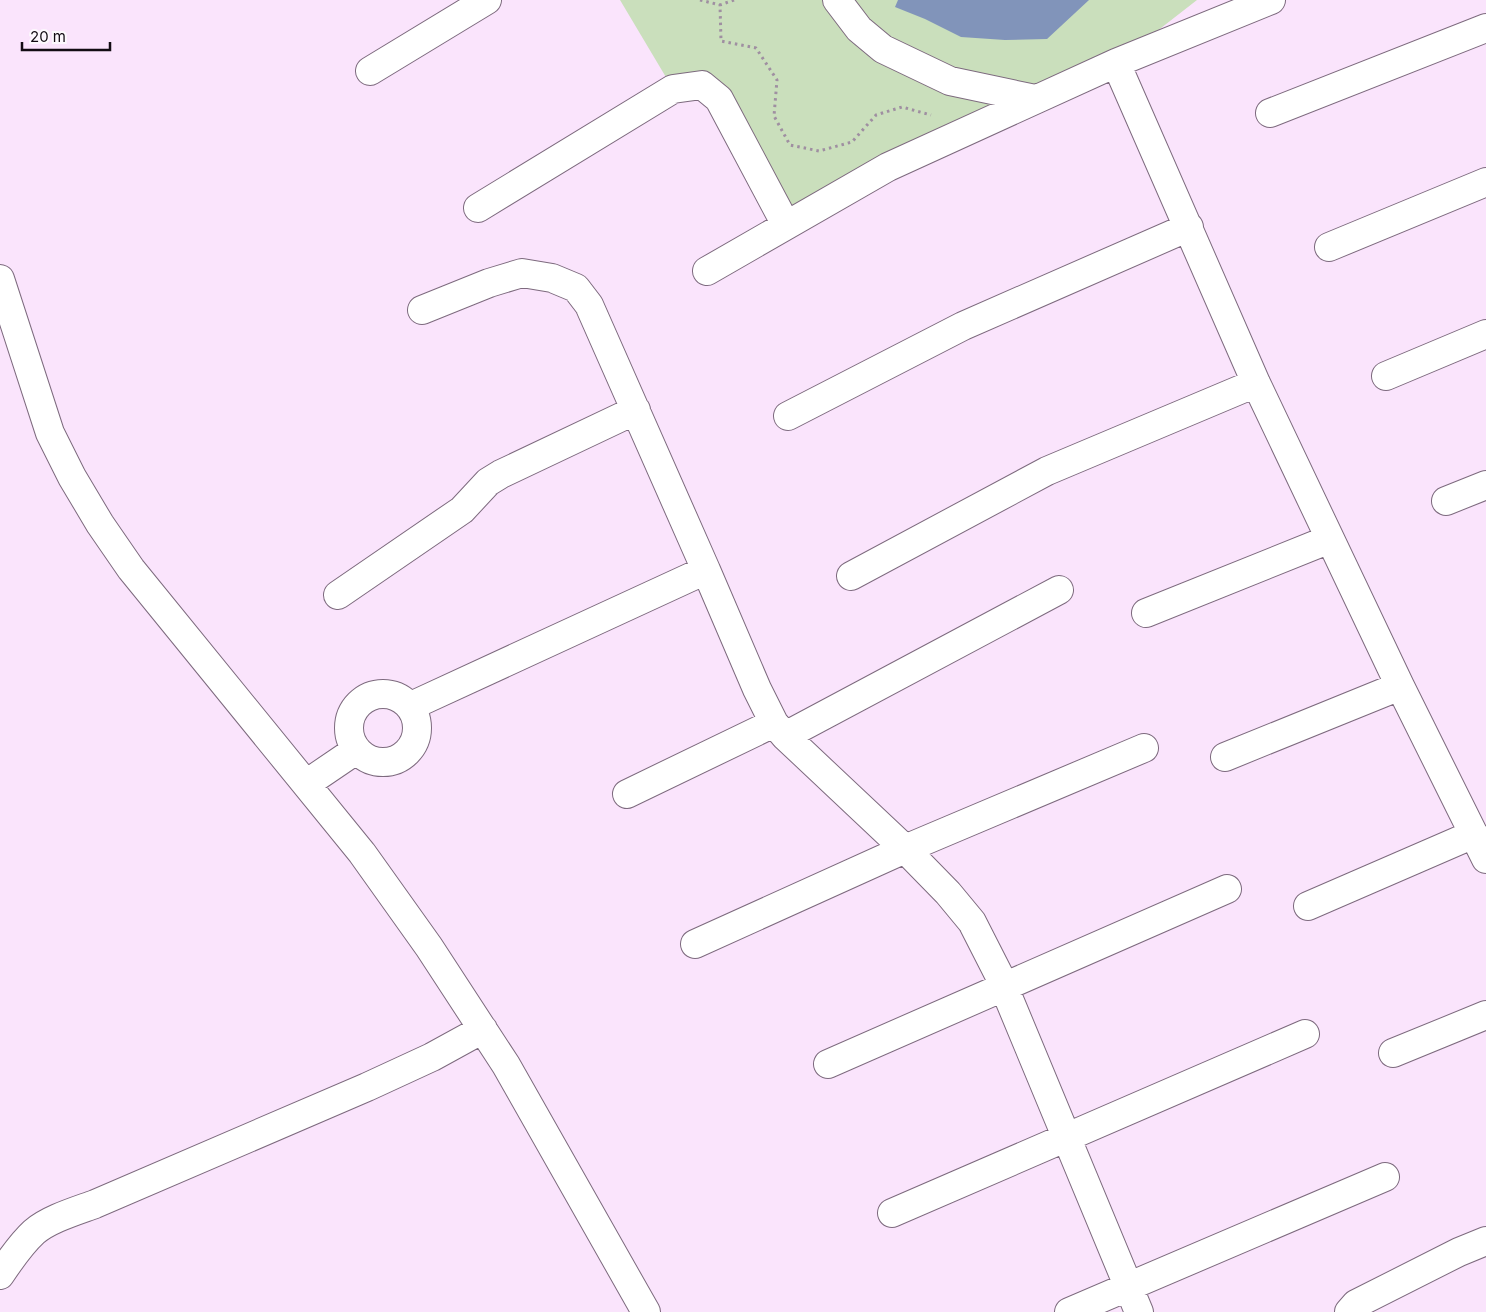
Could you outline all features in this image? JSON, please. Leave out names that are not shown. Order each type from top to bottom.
[{"type":"street","points":[[370,71],[487,0]]},
{"type":"street","points":[[837,0],[860,29],[883,49],[950,81],[1035,99]]},
{"type":"street","points":[[707,271],[888,167],[1116,63],[1271,0]]},
{"type":"street","points":[[1270,114],[1486,28]]},
{"type":"street","points":[[1116,63],[1256,383],[1400,686],[1486,859]]},
{"type":"street","points":[[478,208],[673,89],[702,85],[719,100],[786,225]]},
{"type":"street","points":[[1328,247],[1486,182]]},
{"type":"street","points":[[788,416],[963,326],[1189,228]]},
{"type":"street","points":[[422,310],[489,283],[522,273],[552,278],[576,288],[589,305],[757,690],[780,729],[905,849],[948,893],[972,922],[1004,987],[1139,1312]]},
{"type":"street","points":[[0,279],[50,433],[72,477],[100,524],[131,569],[362,853],[429,947],[506,1065],[646,1312]]},
{"type":"street","points":[[1386,376],[1486,334]]},
{"type":"street","points":[[852,576],[1046,471],[1256,383]]},
{"type":"street","points":[[338,595],[462,510],[488,482],[501,474],[636,410]]},
{"type":"street","points":[[1446,501],[1486,485]]},
{"type":"street","points":[[1146,613],[1330,539]]},
{"type":"street","points":[[411,706],[706,570]]},
{"type":"street","points":[[628,794],[780,729],[1060,590]]},
{"type":"street","points":[[1226,757],[1400,686]]},
{"type":"street","points":[[378,694],[396,696],[411,706],[418,722],[416,741],[406,755],[389,763],[371,761],[356,750],[349,734],[350,716],[362,701],[378,694]]},
{"type":"street","points":[[696,944],[905,849],[1144,748]]},
{"type":"street","points":[[306,784],[356,750]]},
{"type":"street","points":[[1308,906],[1474,834]]},
{"type":"street","points":[[828,1064],[1227,889]]},
{"type":"street","points":[[1393,1053],[1486,1014]]},
{"type":"street","points":[[0,1276],[10,1260],[35,1231],[59,1218],[139,1186],[367,1087],[432,1057],[483,1029]]},
{"type":"street","points":[[892,1213],[1304,1034]]},
{"type":"street","points":[[1068,1312],[1385,1176]]},
{"type":"street","points":[[1349,1312],[1356,1304],[1459,1252],[1486,1241]]},
{"type":"path","points":[[700,0],[720,5],[734,0]]},
{"type":"path","points":[[720,5],[721,40],[756,48],[778,80],[774,116],[790,145],[818,151],[852,142],[876,115],[902,107],[931,115]]},
{"type":"green space","points":[[620,0],[1197,0],[1116,63],[786,225],[699,74],[673,89]]},
{"type":"water","points":[[898,0],[1089,0],[1047,39],[1005,40],[961,37],[895,7]]}]
